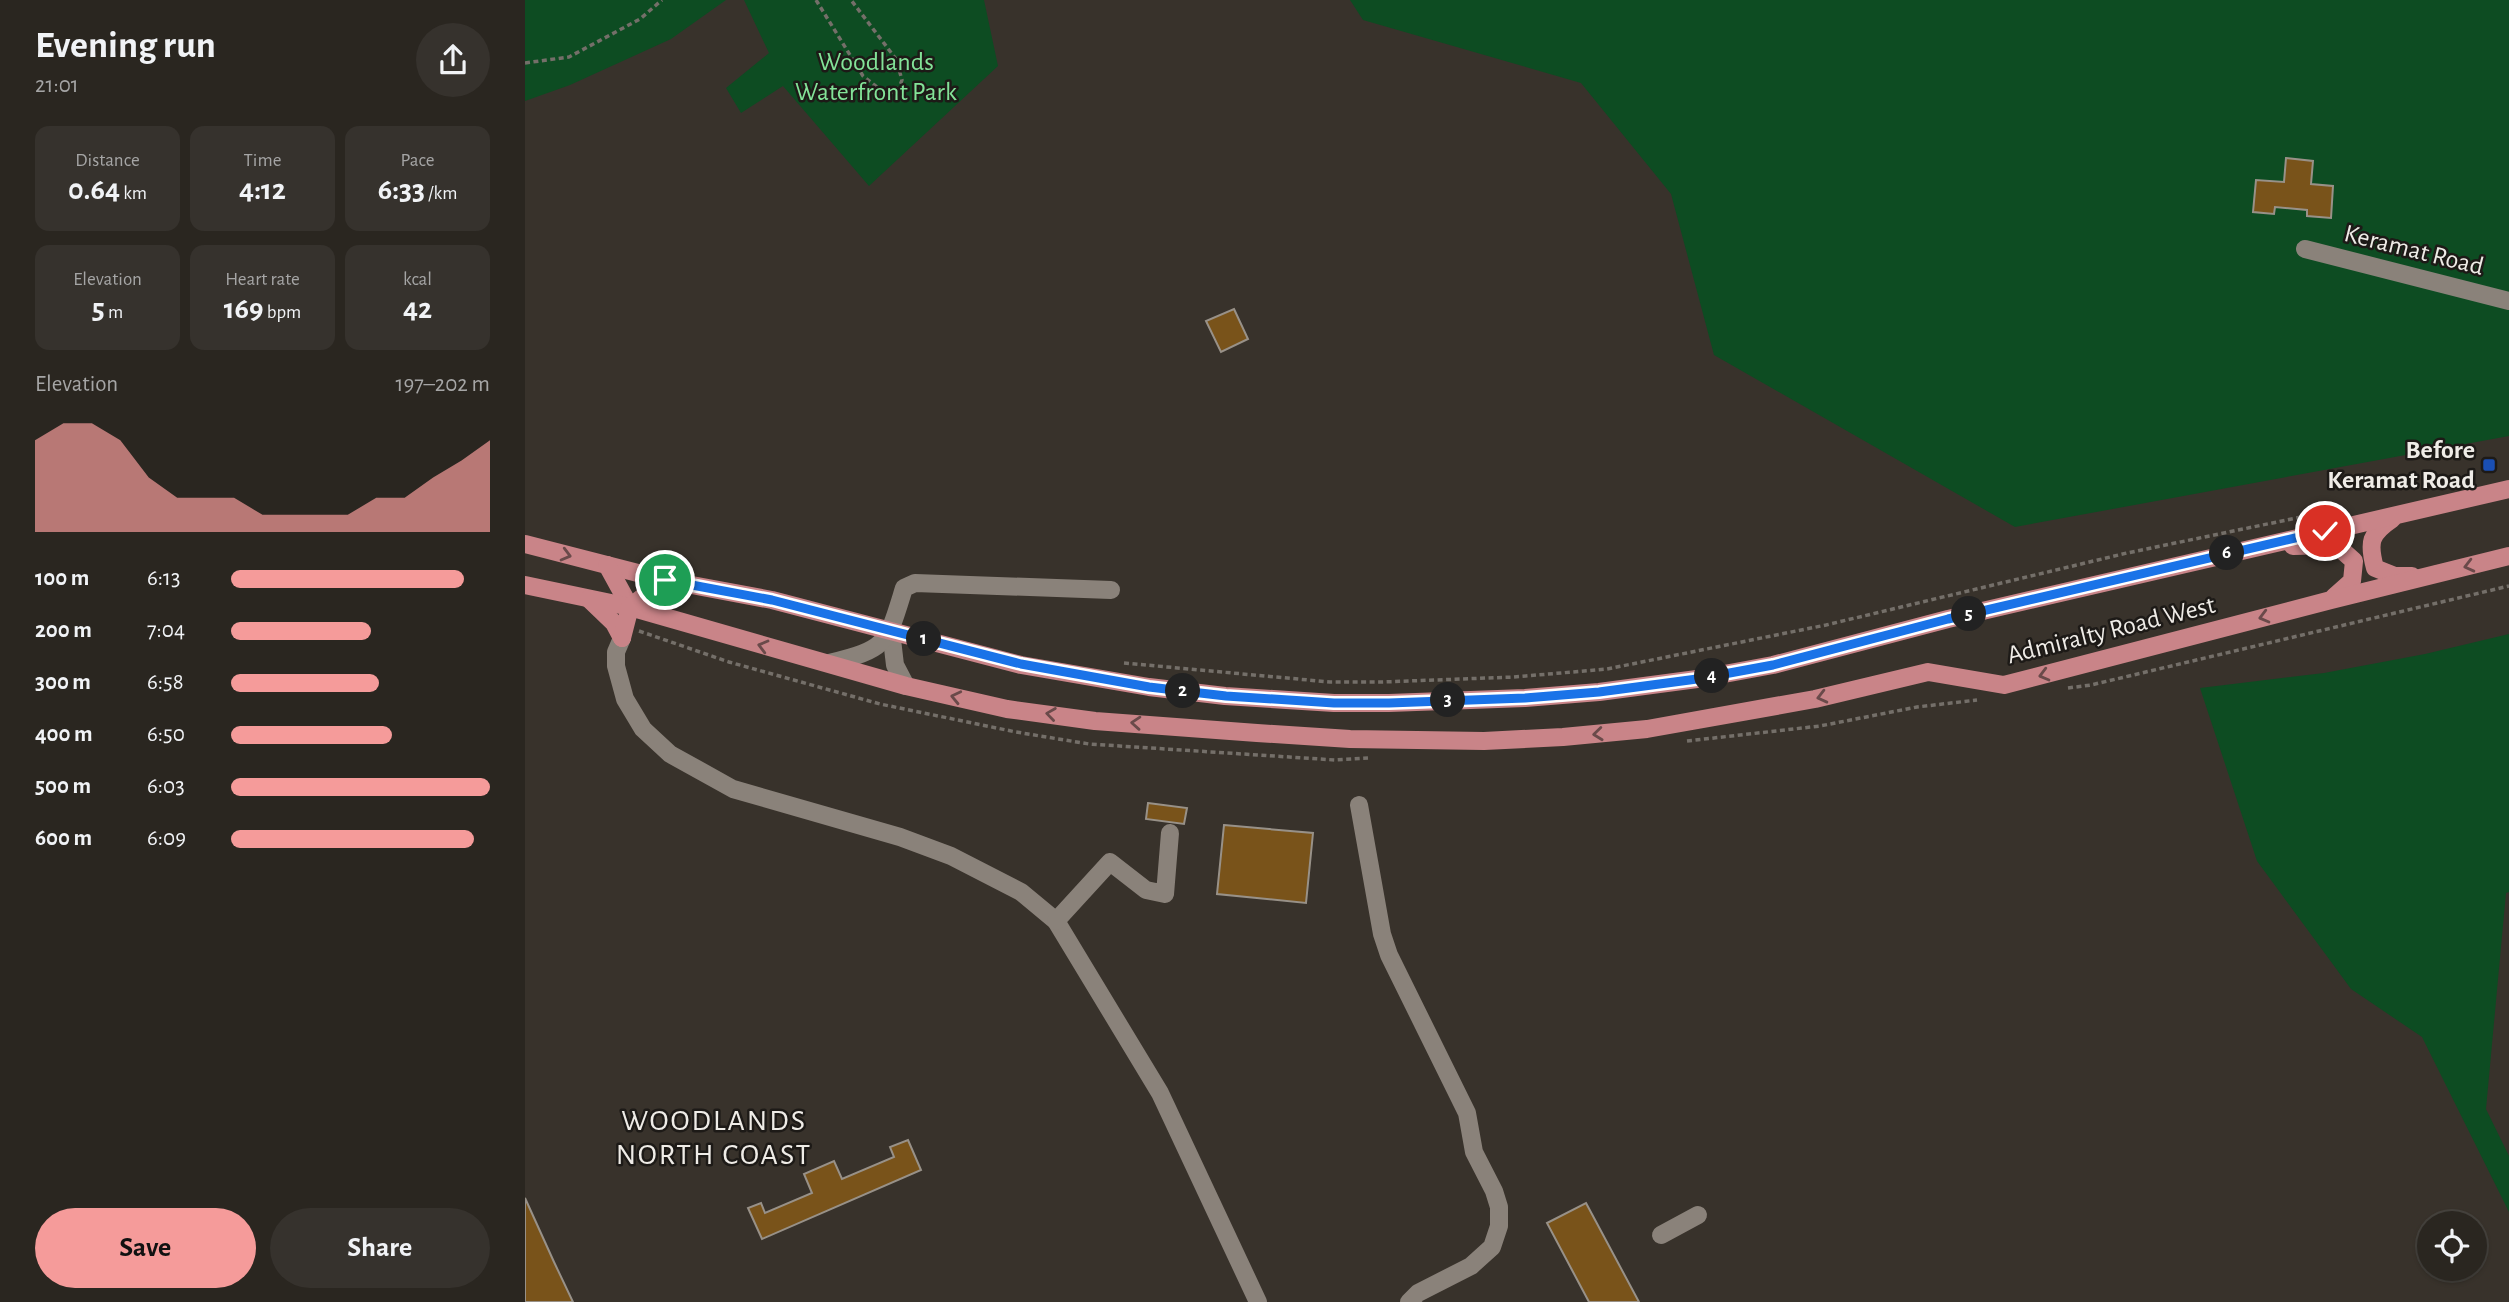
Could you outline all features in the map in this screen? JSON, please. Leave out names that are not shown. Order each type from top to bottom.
[{"type":"main road","name":"Admiralty Road West","points":[[525,544],[665,580],[772,600],[1021,664],[1149,687],[1226,696],[1334,703],[1525,698],[1673,682],[1773,665],[1948,619],[2509,489]]},
{"type":"main road","points":[[2400,514],[2376,530],[2370,549],[2375,568],[2395,576],[2429,576]]},
{"type":"main road","points":[[2251,548],[2336,545],[2354,561],[2352,581],[2330,600]]},
{"type":"main road","name":"Admiralty Road West","points":[[525,585],[630,607],[906,686],[1007,709],[1095,720],[1350,739],[1484,741],[1647,729],[1770,708],[1928,672],[2004,685],[2509,556]]},
{"type":"main road","points":[[607,565],[630,607]]},
{"type":"main road","points":[[622,638],[630,607],[665,580]]},
{"type":"main road","points":[[587,598],[614,623],[622,638]]},
{"type":"street","name":"Keramat Road","points":[[2305,249],[2509,301]]},
{"type":"street","points":[[906,686],[895,665],[891,631],[904,588],[915,583],[1111,590]]},
{"type":"street","points":[[829,663],[862,655],[879,645],[891,631]]},
{"type":"street","points":[[622,638],[615,652],[615,666],[625,699],[643,729],[670,754],[733,789],[900,837],[951,856],[1021,892],[1056,921],[1160,1093],[1254,1295],[1269,1302]]},
{"type":"street","points":[[1359,805],[1389,955],[1467,1113],[1474,1152],[1499,1207],[1499,1226],[1492,1247],[1471,1266],[1418,1293],[1409,1302]]},
{"type":"street","points":[[1056,921],[1110,862],[1146,890],[1165,894],[1170,833]]},
{"type":"street","points":[[1661,1235],[1698,1215]]},
{"type":"path","points":[[525,63],[569,57],[640,19],[662,0]]},
{"type":"path","points":[[816,0],[863,75],[882,91],[892,92],[899,88],[902,80],[896,59],[851,0]]},
{"type":"path","points":[[1118,663],[1330,682],[1436,682],[1607,669],[1826,625],[2127,552],[2307,516]]},
{"type":"green space","points":[[525,0],[726,0],[671,39],[570,85],[525,101]]},
{"type":"green space","name":"Woodlands Waterfront Park","points":[[744,0],[984,0],[998,66],[869,186],[783,86],[741,113],[726,88],[769,53]]},
{"type":"green space","points":[[1350,0],[2509,0],[2509,436],[2015,527],[1714,355],[1671,194],[1581,83],[1363,20]]},
{"type":"green space","points":[[2509,634],[2509,892],[2506,893],[2486,1109],[2509,1156],[2509,1212],[2422,1037],[2351,989],[2257,861],[2200,688],[2324,673],[2425,654]]},
{"type":"building","points":[[2286,158],[2313,161],[2311,184],[2333,186],[2331,218],[2307,216],[2307,210],[2275,207],[2274,214],[2253,212],[2256,180],[2284,182]]},
{"type":"building","points":[[1234,309],[1248,339],[1221,352],[1206,321]]},
{"type":"building","points":[[1148,803],[1187,808],[1184,824],[1146,819]]},
{"type":"building","points":[[1224,825],[1313,833],[1306,903],[1217,894]]},
{"type":"building","points":[[908,1140],[921,1170],[762,1239],[748,1208],[761,1203],[765,1213],[812,1193],[804,1174],[834,1161],[842,1179],[894,1157],[890,1147]]},
{"type":"building","points":[[525,1198],[554,1262],[573,1302],[525,1302]]},
{"type":"building","points":[[1586,1203],[1639,1302],[1589,1302],[1547,1223]]},
{"type":"place","name":"Before Keramat Road","points":[[2489,465]]},
{"type":"district","name":"WOODLANDS NORTH COAST","points":[[714,1138]]},
{"type":"route","points":[[665,580],[772,600],[1021,664],[1149,687],[1226,696],[1334,703],[1389,703],[1525,698],[1599,692],[1697,679],[1773,665],[1948,619],[2325,531]]}]
